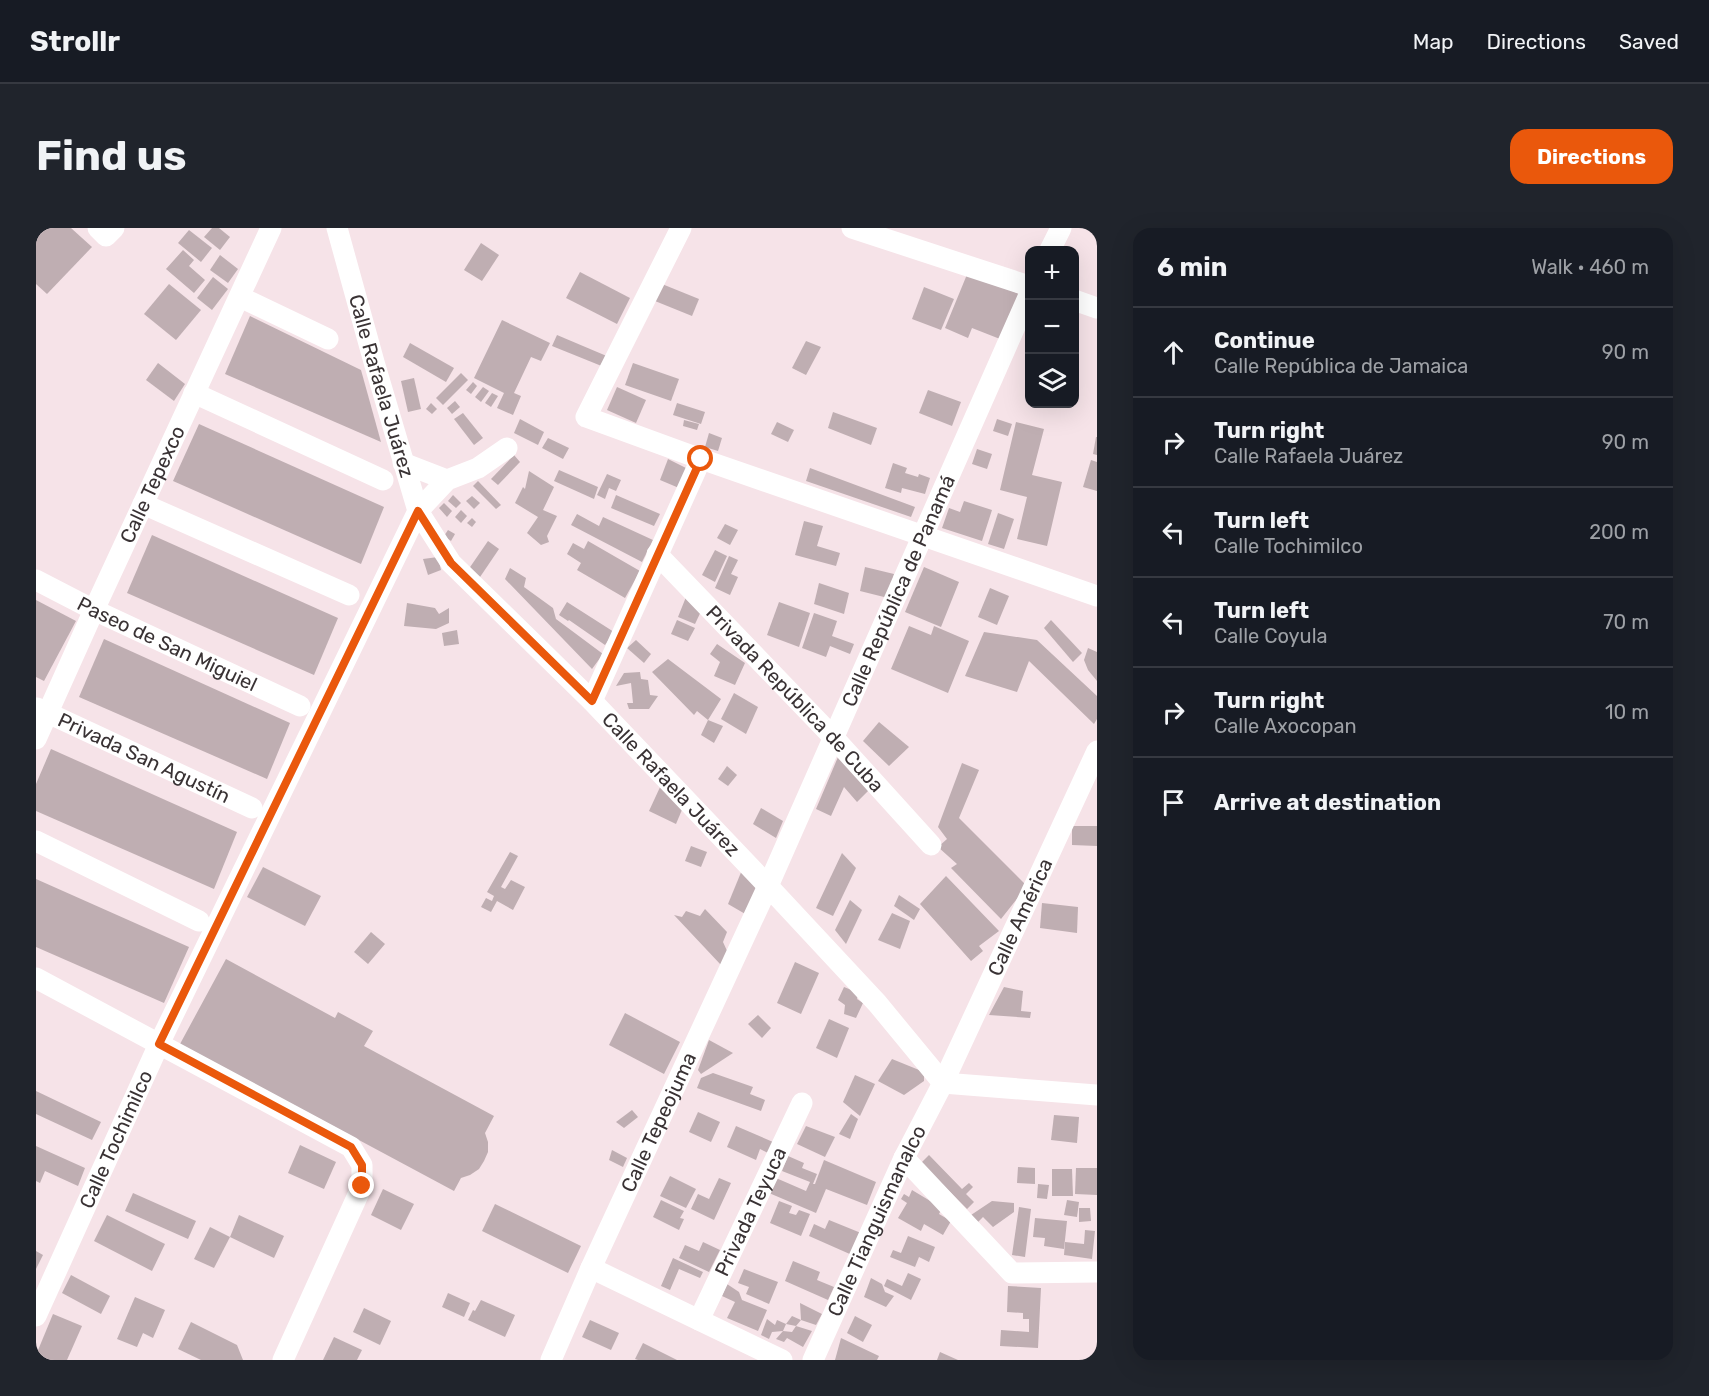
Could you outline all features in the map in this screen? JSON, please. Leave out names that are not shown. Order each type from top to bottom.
[{"type":"street","name":"Calle Tepexco","points":[[36,739],[42,710],[94,610],[271,228]]},
{"type":"street","name":"Calle Rafaela Juárez","points":[[338,228],[418,511],[451,563],[592,701],[768,886],[877,1003],[942,1083]]},
{"type":"street","points":[[681,228],[586,417],[1097,596]]},
{"type":"street","points":[[852,228],[1025,285]]},
{"type":"street","points":[[1052,246],[1061,228]]},
{"type":"street","points":[[240,297],[328,339]]},
{"type":"street","name":"Calle República de Panamá","points":[[768,886],[1027,300]]},
{"type":"street","points":[[1079,302],[1097,308]]},
{"type":"street","points":[[194,393],[383,480]]},
{"type":"street","points":[[403,463],[447,480],[478,468],[507,448]]},
{"type":"street","points":[[592,701],[701,459]]},
{"type":"street","name":"Calle Tochimilco","points":[[36,1316],[159,1044],[418,511],[447,480]]},
{"type":"street","points":[[143,504],[349,595]]},
{"type":"street","name":"Privada República de Cuba","points":[[657,554],[834,738],[931,845]]},
{"type":"street","name":"Paseo de San Miguiel","points":[[36,580],[94,610],[300,706]]},
{"type":"street","name":"Privada San Agustín","points":[[42,710],[252,808]]},
{"type":"street","name":"Calle América","points":[[942,1083],[1097,751]]},
{"type":"street","points":[[36,841],[199,921]]},
{"type":"street","name":"Calle Tepeojuma","points":[[551,1360],[591,1268],[768,886]]},
{"type":"street","points":[[36,978],[351,1147],[362,1165],[362,1186],[284,1360]]},
{"type":"street","points":[[942,1083],[1097,1095]]},
{"type":"street","name":"Calle Tianguismanalco","points":[[813,1360],[904,1158],[942,1083]]},
{"type":"street","name":"Privada Teyuca","points":[[699,1320],[802,1103]]},
{"type":"street","points":[[904,1158],[1012,1273],[1097,1272]]},
{"type":"street","points":[[591,1268],[782,1360]]},
{"type":"building","points":[[36,228],[71,228],[92,247],[47,294],[36,284]]},
{"type":"building","points":[[212,228],[219,228],[230,237],[220,250],[204,237]]},
{"type":"building","points":[[189,230],[212,248],[201,262],[178,243]]},
{"type":"building","points":[[481,243],[499,255],[482,281],[464,270]]},
{"type":"building","points":[[183,250],[194,260],[189,266],[205,280],[194,293],[166,269]]},
{"type":"building","points":[[220,255],[238,269],[228,283],[210,270]]},
{"type":"building","points":[[580,272],[630,298],[617,324],[566,298]]},
{"type":"building","points":[[968,272],[1019,294],[1000,339],[972,328],[968,338],[945,328]]},
{"type":"building","points":[[213,277],[228,289],[212,310],[197,298]]},
{"type":"building","points":[[169,284],[201,310],[176,340],[144,314]]},
{"type":"building","points":[[662,284],[699,299],[692,316],[655,301]]},
{"type":"building","points":[[924,287],[954,299],[941,330],[912,319]]},
{"type":"building","points":[[250,316],[361,370],[381,442],[225,374]]},
{"type":"building","points":[[502,320],[550,343],[541,361],[531,357],[514,393],[521,396],[513,415],[497,408],[504,393],[474,378]]},
{"type":"building","points":[[557,335],[609,357],[604,367],[552,346]]},
{"type":"building","points":[[806,341],[821,347],[806,375],[792,368]]},
{"type":"building","points":[[410,343],[454,368],[446,382],[403,357]]},
{"type":"building","points":[[158,363],[185,384],[174,401],[146,380]]},
{"type":"building","points":[[633,363],[679,379],[671,401],[625,385]]},
{"type":"building","points":[[461,373],[468,380],[443,405],[436,398]]},
{"type":"building","points":[[414,378],[421,409],[408,412],[401,381]]},
{"type":"building","points":[[473,382],[477,386],[471,394],[466,390]]},
{"type":"building","points":[[483,387],[489,391],[481,402],[475,397]]},
{"type":"building","points":[[617,387],[646,400],[636,423],[607,410]]},
{"type":"building","points":[[928,390],[961,402],[952,426],[919,413]]},
{"type":"building","points":[[492,393],[498,396],[491,407],[485,403]]},
{"type":"building","points":[[455,401],[460,407],[452,414],[447,408]]},
{"type":"building","points":[[431,403],[437,409],[432,414],[426,409]]},
{"type":"building","points":[[677,403],[705,412],[701,424],[673,415]]},
{"type":"building","points":[[833,412],[877,428],[871,445],[828,428]]},
{"type":"building","points":[[463,413],[483,438],[474,445],[454,419]]},
{"type":"building","points":[[520,419],[544,432],[538,445],[514,433]]},
{"type":"building","points":[[997,419],[1012,424],[1008,436],[993,431]]},
{"type":"building","points":[[684,420],[699,424],[697,430],[683,426]]},
{"type":"building","points":[[777,422],[794,430],[788,442],[771,434]]},
{"type":"building","points":[[1016,422],[1044,429],[1032,475],[1062,482],[1047,546],[1017,539],[1027,497],[1000,490]]},
{"type":"building","points":[[199,424],[384,507],[361,564],[173,481]]},
{"type":"building","points":[[709,433],[722,438],[718,451],[705,447]]},
{"type":"building","points":[[1097,437],[1097,455],[1093,454]]},
{"type":"building","points":[[548,438],[569,448],[563,459],[542,448]]},
{"type":"building","points":[[977,449],[992,454],[987,469],[972,464]]},
{"type":"building","points":[[514,455],[520,462],[498,485],[491,479]]},
{"type":"building","points":[[668,459],[686,468],[679,488],[660,480]]},
{"type":"building","points":[[1091,460],[1097,462],[1097,491],[1083,487]]},
{"type":"building","points":[[893,463],[907,468],[905,473],[930,478],[925,494],[902,488],[901,493],[885,488]]},
{"type":"building","points":[[810,468],[915,507],[911,517],[806,481]]},
{"type":"building","points":[[559,470],[598,487],[594,499],[554,481]]},
{"type":"building","points":[[529,471],[554,487],[543,510],[557,516],[547,536],[549,542],[541,545],[527,533],[538,517],[515,503],[523,487],[525,489]]},
{"type":"building","points":[[607,474],[621,480],[616,491],[609,488],[605,499],[597,495]]},
{"type":"building","points":[[478,481],[501,505],[496,509],[473,486]]},
{"type":"building","points":[[453,495],[461,503],[456,508],[448,501]]},
{"type":"building","points":[[616,495],[660,514],[654,526],[611,508]]},
{"type":"building","points":[[472,496],[480,503],[474,509],[466,501]]},
{"type":"building","points":[[964,501],[992,510],[982,541],[942,528],[949,508],[960,512]]},
{"type":"building","points":[[444,503],[452,511],[447,517],[439,508]]},
{"type":"building","points":[[461,510],[467,516],[461,523],[455,517]]},
{"type":"building","points":[[998,513],[1014,519],[1004,549],[988,544]]},
{"type":"building","points":[[577,514],[599,526],[603,517],[653,540],[642,562],[571,525]]},
{"type":"building","points":[[472,518],[476,522],[472,527],[467,523]]},
{"type":"building","points":[[804,521],[823,526],[817,546],[840,553],[836,566],[795,555]]},
{"type":"building","points":[[725,524],[738,530],[730,545],[717,538]]},
{"type":"building","points":[[448,530],[455,534],[451,541],[444,536]]},
{"type":"building","points":[[152,535],[338,618],[314,675],[127,593]]},
{"type":"building","points":[[488,541],[499,549],[478,580],[466,573]]},
{"type":"building","points":[[588,541],[640,571],[625,598],[577,570],[581,563],[567,554],[573,543],[584,549]]},
{"type":"building","points":[[715,550],[727,556],[715,582],[702,575]]},
{"type":"building","points":[[729,556],[738,560],[731,574],[738,577],[730,595],[715,588]]},
{"type":"building","points":[[438,557],[441,570],[428,575],[423,559]]},
{"type":"building","points":[[865,567],[894,574],[888,598],[860,591]]},
{"type":"building","points":[[924,567],[959,582],[941,627],[905,612]]},
{"type":"building","points":[[510,568],[526,578],[524,587],[553,608],[556,619],[603,654],[592,669],[505,579]]},
{"type":"building","points":[[819,583],[849,593],[844,614],[814,604]]},
{"type":"building","points":[[990,588],[1009,596],[997,625],[978,617]]},
{"type":"building","points":[[686,597],[704,605],[695,624],[678,617]]},
{"type":"building","points":[[36,600],[76,621],[44,681],[36,677]]},
{"type":"building","points":[[567,602],[614,632],[605,645],[559,615]]},
{"type":"building","points":[[779,602],[810,613],[799,647],[767,635]]},
{"type":"building","points":[[407,603],[435,608],[439,614],[449,608],[449,623],[436,629],[404,626]]},
{"type":"building","points":[[814,613],[837,621],[832,636],[854,644],[850,654],[830,646],[826,657],[802,648]]},
{"type":"building","points":[[677,620],[695,628],[688,641],[671,634]]},
{"type":"building","points":[[1051,620],[1082,653],[1073,662],[1044,628]]},
{"type":"building","points":[[909,626],[931,635],[934,626],[969,641],[948,693],[891,669]]},
{"type":"building","points":[[457,630],[459,644],[444,646],[442,633]]},
{"type":"building","points":[[984,632],[1037,640],[1097,696],[1097,719],[1094,724],[1029,661],[1017,692],[965,676]]},
{"type":"building","points":[[104,639],[290,723],[267,779],[79,697]]},
{"type":"building","points":[[636,640],[651,654],[644,663],[627,648]]},
{"type":"building","points":[[717,644],[745,663],[735,685],[714,676],[720,662],[710,654]]},
{"type":"building","points":[[1088,648],[1097,652],[1097,681],[1088,670],[1084,660]]},
{"type":"building","points":[[668,659],[721,699],[708,720],[697,711],[694,715],[652,672]]},
{"type":"building","points":[[640,672],[641,679],[648,680],[650,695],[658,696],[649,709],[629,709],[627,703],[633,703],[631,683],[616,686],[624,673]]},
{"type":"building","points":[[734,693],[758,707],[746,734],[721,719]]},
{"type":"building","points":[[708,720],[723,726],[714,743],[701,735]]},
{"type":"building","points":[[879,722],[909,747],[889,766],[863,741]]},
{"type":"building","points":[[51,749],[237,832],[214,889],[36,811],[36,784]]},
{"type":"building","points":[[838,757],[869,790],[857,802],[844,787],[831,816],[816,809]]},
{"type":"building","points":[[962,763],[979,770],[959,818],[1027,886],[1001,919],[951,868],[957,864],[938,847],[947,839],[938,827]]},
{"type":"building","points":[[727,766],[737,775],[728,786],[718,779]]},
{"type":"building","points":[[661,785],[684,805],[676,824],[649,811]]},
{"type":"building","points":[[761,808],[783,821],[776,838],[753,824]]},
{"type":"building","points":[[1072,826],[1097,826],[1097,846],[1072,845]]},
{"type":"building","points":[[691,846],[707,852],[701,867],[685,861]]},
{"type":"building","points":[[510,852],[518,856],[501,887],[505,889],[511,880],[525,887],[513,910],[497,901],[491,912],[481,907],[486,898],[492,901],[494,896],[487,892]]},
{"type":"building","points":[[842,853],[856,868],[833,916],[816,908]]},
{"type":"building","points":[[263,867],[321,896],[305,926],[247,897]]},
{"type":"building","points":[[742,870],[760,881],[747,915],[728,904]]},
{"type":"building","points":[[946,876],[999,931],[979,946],[983,951],[971,961],[920,904]]},
{"type":"building","points":[[36,879],[189,947],[164,1003],[36,947]]},
{"type":"building","points":[[899,895],[920,909],[914,920],[894,906]]},
{"type":"building","points":[[850,900],[862,910],[846,944],[835,930]]},
{"type":"building","points":[[1042,903],[1078,907],[1077,933],[1040,928]]},
{"type":"building","points":[[705,909],[727,932],[723,942],[728,953],[721,965],[674,915],[682,917],[686,911],[700,916]]},
{"type":"building","points":[[892,913],[910,921],[900,949],[878,940]]},
{"type":"building","points":[[371,932],[385,944],[368,964],[354,952]]},
{"type":"building","points":[[226,959],[335,1018],[338,1012],[373,1031],[364,1046],[494,1116],[485,1133],[488,1152],[479,1169],[461,1178],[454,1191],[180,1044]]},
{"type":"building","points":[[795,962],[819,973],[801,1014],[777,1003]]},
{"type":"building","points":[[844,987],[859,993],[857,999],[863,1003],[856,1018],[844,1014],[845,1005],[838,1000]]},
{"type":"building","points":[[1004,987],[1023,991],[1021,1011],[1031,1012],[1030,1018],[989,1015]]},
{"type":"building","points":[[625,1013],[680,1042],[664,1074],[609,1045]]},
{"type":"building","points":[[758,1015],[771,1028],[762,1038],[748,1024]]},
{"type":"building","points":[[829,1019],[849,1028],[837,1058],[816,1048]]},
{"type":"building","points":[[709,1040],[733,1053],[701,1074],[698,1070]]},
{"type":"building","points":[[892,1059],[924,1072],[924,1081],[904,1095],[878,1081]]},
{"type":"building","points":[[713,1073],[753,1087],[750,1094],[765,1100],[761,1111],[697,1088],[701,1078]]},
{"type":"building","points":[[855,1075],[875,1084],[860,1116],[843,1102]]},
{"type":"building","points":[[36,1091],[101,1122],[92,1140],[36,1114]]},
{"type":"building","points":[[632,1110],[638,1117],[624,1128],[616,1122]]},
{"type":"building","points":[[698,1112],[720,1122],[711,1142],[689,1132]]},
{"type":"building","points":[[851,1114],[858,1119],[850,1139],[839,1134]]},
{"type":"building","points":[[1054,1115],[1079,1117],[1077,1143],[1051,1140]]},
{"type":"building","points":[[736,1126],[773,1142],[768,1153],[760,1149],[756,1160],[727,1147]]},
{"type":"building","points":[[806,1126],[835,1137],[825,1157],[797,1144]]},
{"type":"building","points":[[300,1145],[336,1162],[324,1189],[288,1173]]},
{"type":"building","points":[[36,1146],[85,1168],[78,1186],[45,1171],[40,1183],[36,1181]]},
{"type":"building","points":[[612,1150],[627,1158],[623,1167],[609,1160]]},
{"type":"building","points":[[929,1155],[962,1189],[969,1183],[973,1187],[966,1194],[974,1202],[967,1209],[921,1163]]},
{"type":"building","points":[[788,1156],[804,1163],[802,1168],[817,1174],[813,1184],[815,1184],[824,1160],[876,1182],[867,1205],[826,1189],[816,1213],[769,1193],[776,1178],[806,1191],[810,1182],[782,1171]]},
{"type":"building","points":[[1018,1167],[1035,1168],[1035,1184],[1017,1183]]},
{"type":"building","points":[[1076,1168],[1097,1168],[1097,1195],[1075,1194]]},
{"type":"building","points":[[1052,1169],[1072,1169],[1073,1196],[1052,1196]]},
{"type":"building","points":[[670,1176],[696,1189],[686,1208],[660,1196]]},
{"type":"building","points":[[719,1178],[731,1183],[714,1220],[691,1209],[698,1194],[709,1199]]},
{"type":"building","points":[[1038,1184],[1049,1185],[1047,1199],[1037,1198]]},
{"type":"building","points":[[383,1189],[414,1204],[401,1230],[371,1215]]},
{"type":"building","points":[[912,1190],[942,1208],[939,1214],[951,1221],[943,1235],[924,1224],[921,1231],[898,1218],[907,1203],[901,1199],[904,1194],[909,1197]]},
{"type":"building","points":[[133,1193],[196,1221],[188,1239],[125,1211]]},
{"type":"building","points":[[661,1200],[684,1211],[680,1218],[684,1219],[679,1230],[653,1217]]},
{"type":"building","points":[[1067,1200],[1079,1202],[1077,1217],[1064,1215]]},
{"type":"building","points":[[779,1201],[792,1206],[789,1213],[796,1215],[799,1210],[810,1214],[801,1236],[770,1223]]},
{"type":"building","points":[[992,1201],[1014,1203],[1014,1212],[993,1227],[983,1217],[978,1222],[971,1215]]},
{"type":"building","points":[[495,1204],[581,1246],[568,1273],[482,1231]]},
{"type":"building","points":[[1019,1207],[1031,1209],[1025,1257],[1012,1255]]},
{"type":"building","points":[[1079,1208],[1090,1208],[1091,1221],[1079,1222]]},
{"type":"building","points":[[107,1215],[165,1244],[152,1271],[94,1241]]},
{"type":"building","points":[[239,1215],[284,1236],[274,1258],[230,1237]]},
{"type":"building","points":[[1035,1218],[1067,1221],[1064,1249],[1044,1246],[1045,1238],[1033,1237]]},
{"type":"building","points":[[829,1220],[861,1233],[852,1255],[809,1236],[814,1224],[825,1229]]},
{"type":"building","points":[[210,1227],[230,1237],[214,1268],[194,1259]]},
{"type":"building","points":[[1085,1230],[1095,1231],[1092,1259],[1064,1255],[1065,1242],[1084,1244]]},
{"type":"building","points":[[908,1236],[935,1247],[929,1262],[919,1257],[915,1267],[890,1257],[893,1250],[901,1253]]},
{"type":"building","points":[[703,1242],[720,1250],[709,1272],[679,1258],[685,1245],[699,1251]]},
{"type":"building","points":[[36,1251],[43,1255],[36,1269]]},
{"type":"building","points":[[673,1258],[703,1272],[700,1278],[679,1269],[670,1290],[661,1286]]},
{"type":"building","points":[[793,1261],[820,1272],[817,1280],[834,1287],[828,1300],[785,1281]]},
{"type":"building","points":[[744,1269],[778,1282],[769,1304],[746,1294],[749,1287],[738,1283]]},
{"type":"building","points":[[908,1273],[921,1279],[911,1300],[884,1286],[887,1279],[902,1286]]},
{"type":"building","points":[[71,1275],[110,1296],[101,1314],[62,1293]]},
{"type":"building","points":[[871,1278],[882,1284],[885,1292],[894,1296],[886,1307],[864,1297]]},
{"type":"building","points":[[727,1284],[739,1292],[742,1300],[767,1310],[758,1331],[727,1318],[735,1302],[722,1296]]},
{"type":"building","points":[[1008,1286],[1041,1288],[1038,1348],[1000,1346],[1001,1330],[1029,1332],[1029,1319],[1023,1319],[1023,1313],[1007,1312]]},
{"type":"building","points":[[448,1293],[470,1303],[464,1317],[442,1307]]},
{"type":"building","points":[[135,1297],[165,1310],[153,1338],[143,1333],[137,1347],[117,1339]]},
{"type":"building","points":[[481,1300],[515,1315],[505,1337],[468,1320]]},
{"type":"building","points":[[800,1303],[822,1314],[816,1325],[801,1320]]},
{"type":"building","points":[[364,1308],[391,1321],[380,1345],[353,1332]]},
{"type":"building","points":[[53,1314],[82,1326],[67,1360],[47,1360],[36,1355]]},
{"type":"building","points":[[792,1316],[801,1320],[796,1326],[786,1324]]},
{"type":"building","points":[[855,1316],[872,1325],[863,1342],[847,1333]]},
{"type":"building","points":[[767,1319],[775,1325],[777,1320],[786,1324],[783,1331],[772,1332],[769,1339],[761,1335]]},
{"type":"building","points":[[590,1320],[619,1333],[611,1350],[582,1337]]},
{"type":"building","points":[[191,1322],[237,1345],[243,1360],[201,1360],[178,1349]]},
{"type":"building","points":[[796,1326],[812,1331],[803,1347],[787,1338],[784,1342],[776,1339],[783,1331],[792,1332]]},
{"type":"building","points":[[334,1337],[362,1350],[357,1360],[323,1360]]},
{"type":"building","points":[[841,1338],[879,1356],[877,1360],[835,1360]]},
{"type":"building","points":[[643,1343],[677,1360],[635,1359]]},
{"type":"building","points":[[940,1352],[958,1360],[937,1360]]},
{"type":"route","points":[[362,1186],[362,1165],[351,1147],[159,1044],[418,511],[451,563],[592,701],[701,459]]}]
